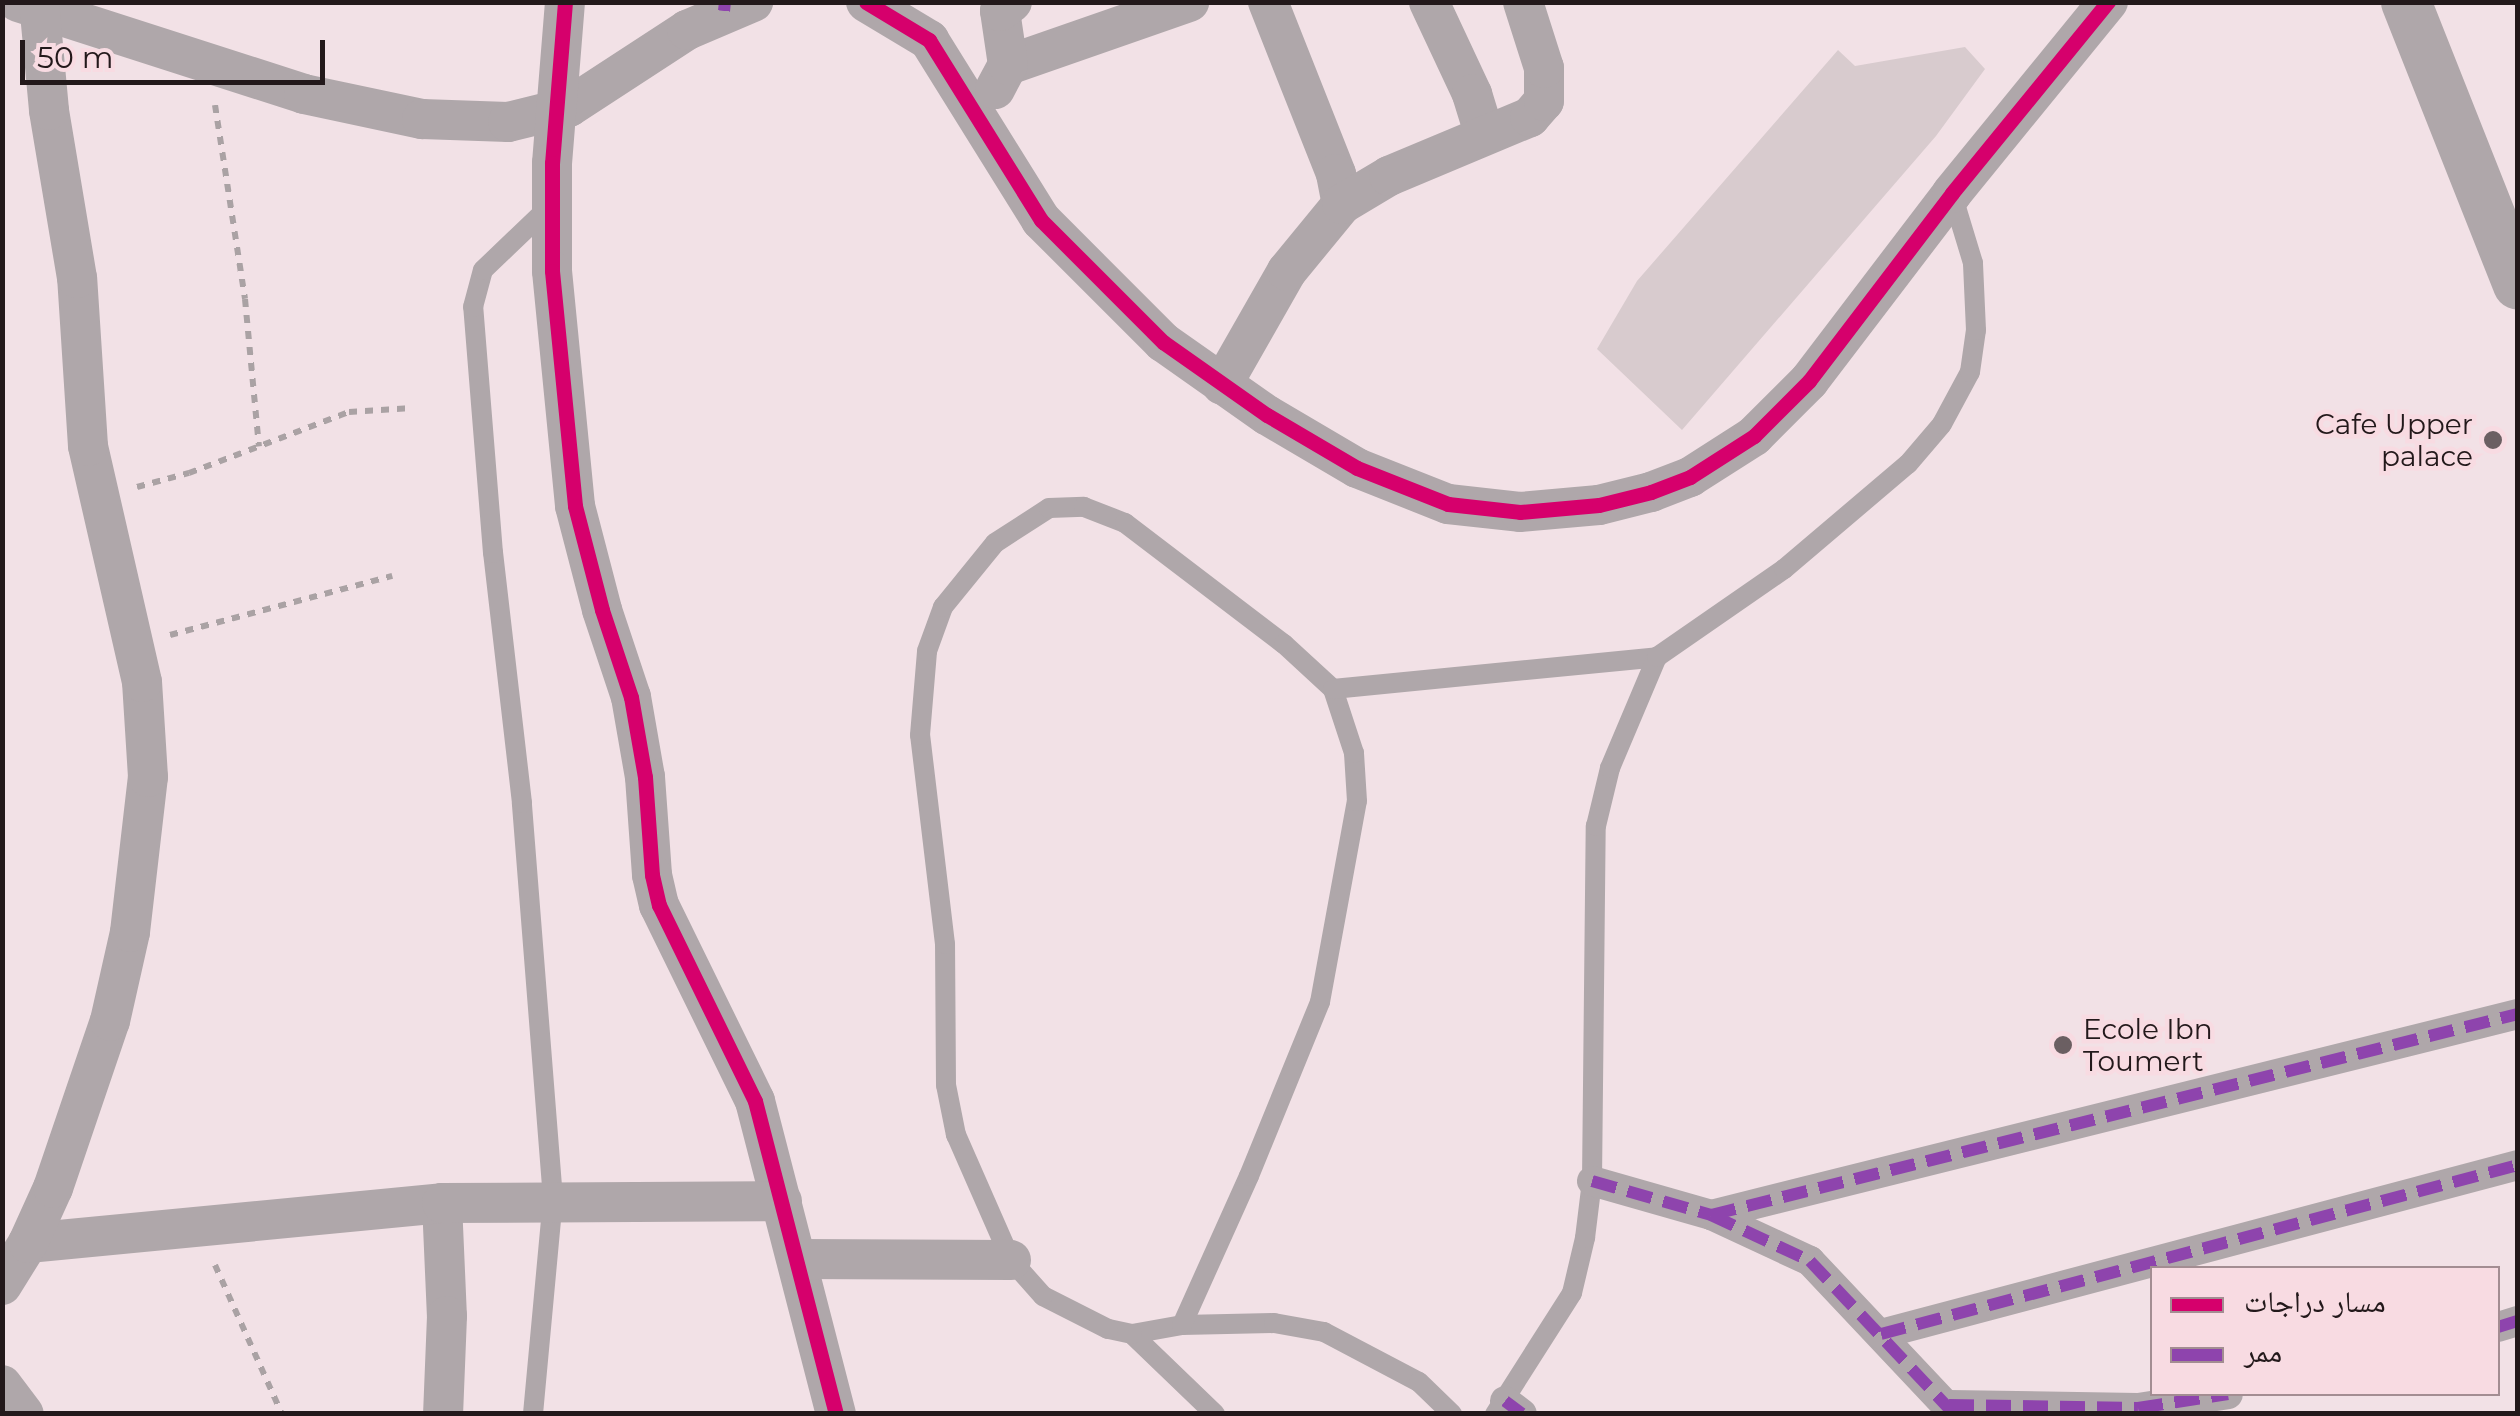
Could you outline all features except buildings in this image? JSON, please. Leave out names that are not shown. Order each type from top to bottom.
[{"type":"street","points":[[565,2],[552,205],[552,271],[575,506],[602,610],[631,697],[645,777],[655,890],[685,963],[745,1075],[798,1259],[836,1414]]},
{"type":"street","points":[[2,1284],[28,1243],[79,1118],[110,1021],[130,932],[148,777],[135,642],[98,494],[82,396],[77,278],[32,5],[304,94],[422,119],[508,122],[558,112],[686,30],[753,2]]},
{"type":"street","points":[[866,2],[929,40],[1041,220],[1132,314],[1222,386],[1358,468],[1448,504],[1520,512],[1554,510],[1651,492],[1730,454],[1774,418],[1808,381],[1952,193],[2108,2]]},
{"type":"street","points":[[978,117],[1008,64],[1000,12],[1012,2]]},
{"type":"street","points":[[1008,64],[1189,2]]},
{"type":"street","points":[[1268,2],[1336,174],[1342,204]]},
{"type":"street","points":[[1429,2],[1472,94],[1484,133]]},
{"type":"street","points":[[1222,386],[1287,271],[1342,204],[1389,176],[1484,133],[1530,118],[1544,102],[1544,68],[1523,2]]},
{"type":"street","points":[[2406,2],[2518,285]]},
{"type":"street","points":[[1710,1215],[2518,1014]]},
{"type":"street","points":[[1881,1334],[2518,1165]]},
{"type":"street","points":[[1592,1181],[1710,1215],[1810,1261],[1951,1409],[2138,1408],[2215,1396]]},
{"type":"street","points":[[28,1243],[442,1203],[553,1199],[782,1201]]},
{"type":"street","points":[[442,1203],[447,1316],[443,1414]]},
{"type":"street","points":[[798,1259],[1011,1260]]},
{"type":"street","points":[[2,1384],[24,1414]]},
{"type":"lane","points":[[1333,689],[1656,656],[1784,569],[1908,464],[1942,424],[1970,372],[1976,330],[1973,263],[1952,193]]},
{"type":"lane","points":[[533,1414],[553,1199],[522,803],[491,534],[472,307],[483,270],[552,205]]},
{"type":"lane","points":[[1182,1325],[1250,1176],[1320,1002],[1358,801],[1354,753],[1333,689],[1284,644],[1125,523],[1084,507],[1049,508],[995,542],[943,608],[927,650],[920,735],[945,944],[946,1085],[956,1135],[1011,1260],[1043,1296],[1108,1329],[1132,1334],[1182,1325],[1274,1323],[1324,1332],[1419,1382],[1452,1414]]},
{"type":"lane","points":[[1508,1409],[1572,1293],[1592,1181],[1596,826],[1610,768],[1656,656]]},
{"type":"lane","points":[[1132,1334],[1215,1414]]},
{"type":"path","points":[[208,62],[245,298],[259,446]]},
{"type":"path","points":[[98,494],[189,473],[350,412],[412,408]]},
{"type":"path","points":[[135,642],[392,576]]},
{"type":"path","points":[[198,1227],[282,1414]]},
{"type":"marked path","points":[[724,11],[725,2]]},
{"type":"marked path","points":[[1711,1215],[2518,1014]]},
{"type":"marked path","points":[[1881,1334],[2518,1165]]},
{"type":"marked path","points":[[1592,1181],[1711,1215],[1810,1261],[1954,1414]]},
{"type":"marked path","points":[[2500,1326],[2518,1321]]},
{"type":"marked path","points":[[1949,1405],[2138,1408],[2215,1396]]},
{"type":"marked path","points":[[1505,1401],[1522,1414]]},
{"type":"cycle path","points":[[565,2],[552,163],[552,271],[575,506],[602,610],[631,697],[645,777],[652,875],[659,905],[755,1101],[836,1414]]},
{"type":"cycle path","points":[[866,2],[929,40],[1041,220],[1163,342],[1267,415],[1357,468],[1448,504],[1520,512],[1599,505],[1651,492],[1690,477],[1754,436],[1809,381],[1952,193],[2108,2]]},
{"type":"place","name":"Cafe Upper palace","points":[[2493,440]]},
{"type":"place","name":"Ecole Ibn Toumert","points":[[2063,1045]]}]
